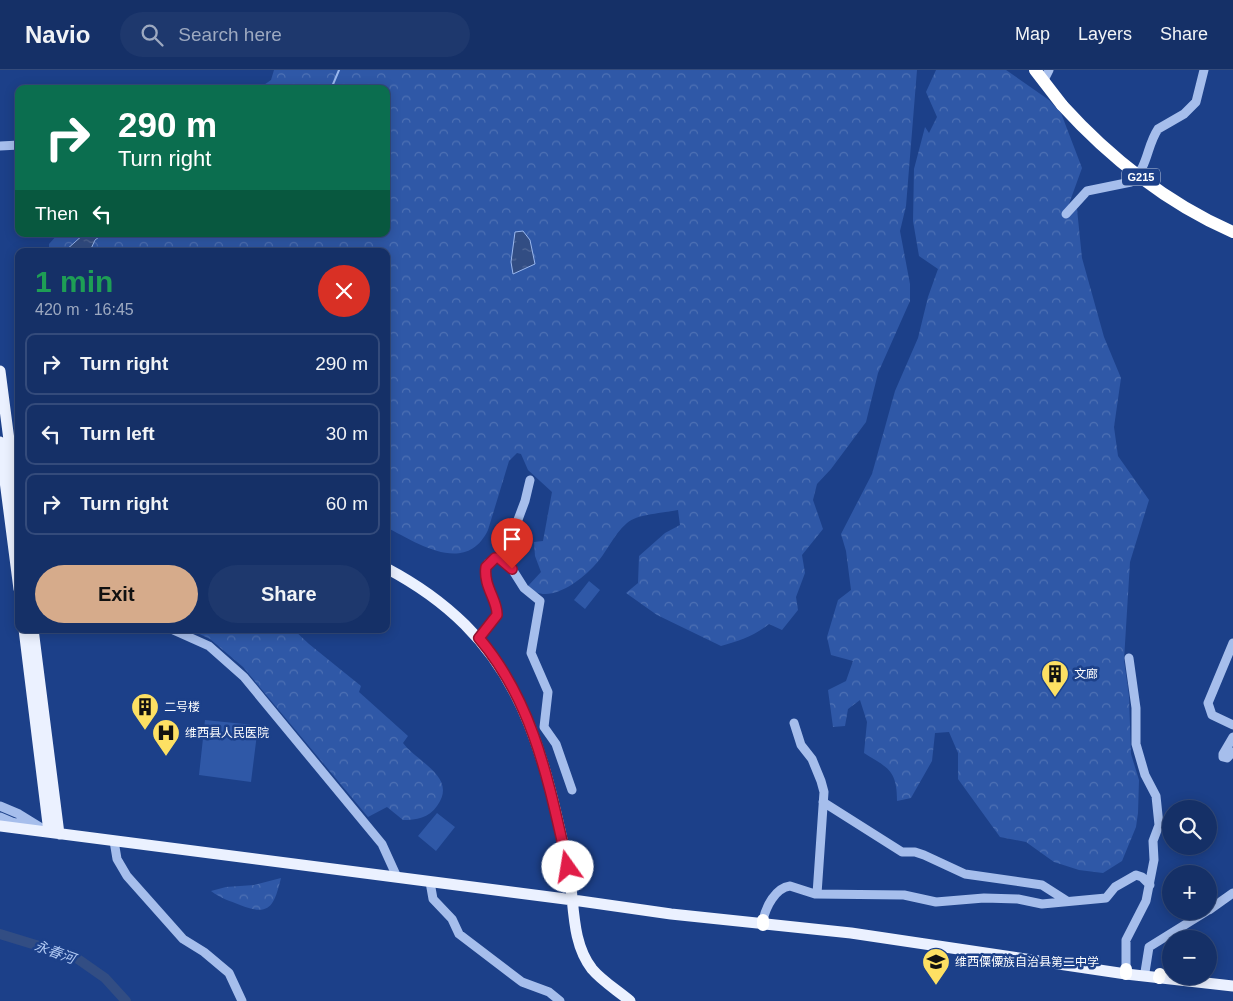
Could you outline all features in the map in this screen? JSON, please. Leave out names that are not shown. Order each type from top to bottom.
[{"type":"highway","name":"G215","points":[[1035,70],[1062,105],[1099,143],[1137,174],[1189,209],[1233,232]]},
{"type":"main road","points":[[0,371],[9,500]]},
{"type":"main road","points":[[0,442],[15,553]]},
{"type":"main road","points":[[390,571],[438,601],[479,638],[507,676],[533,729],[547,776],[573,900],[574,923],[586,960],[598,975],[630,1001]]},
{"type":"main road","points":[[25,633],[54,833]]},
{"type":"main road","points":[[33,633],[54,833]]},
{"type":"main road","points":[[0,826],[573,900],[594,899],[763,923],[852,929],[1126,972],[1162,975]]},
{"type":"main road","points":[[1126,972],[1162,975]]},
{"type":"main road","points":[[1217,979],[1233,981]]},
{"type":"main road","points":[[1217,983],[1233,986]]},
{"type":"street","points":[[1043,82],[1049,70]]},
{"type":"street","points":[[1066,214],[1087,192],[1134,180],[1148,159],[1158,129],[1184,114],[1196,102],[1204,70]]},
{"type":"street","points":[[0,146],[15,145]]},
{"type":"street","points":[[501,559],[508,534],[516,526],[522,510],[530,480]]},
{"type":"street","points":[[479,638],[497,615],[496,606],[487,588],[486,567],[495,558],[501,559],[512,569],[524,588],[540,601],[531,653],[548,692],[544,727],[556,744],[572,790]]},
{"type":"street","points":[[180,633],[209,646],[244,677],[382,844],[397,877]]},
{"type":"street","points":[[1233,643],[1208,703],[1212,715],[1233,725]]},
{"type":"street","points":[[1126,972],[1126,940],[1143,909],[1150,885],[1154,860],[1153,841],[1159,825],[1156,796],[1151,782],[1145,775],[1136,744],[1136,708],[1129,658]]},
{"type":"street","points":[[794,722],[801,746],[812,759],[821,781],[823,802],[817,894]]},
{"type":"street","points":[[1233,737],[1223,757],[1227,758],[1233,752]]},
{"type":"street","points":[[823,802],[902,852],[915,852],[924,855],[965,874],[1042,885],[1067,902]]},
{"type":"street","points":[[0,806],[19,814],[28,822],[54,833]]},
{"type":"street","points":[[0,817],[14,822],[28,822]]},
{"type":"street","points":[[114,841],[117,859],[127,876],[183,939],[204,952],[229,972],[242,1001]]},
{"type":"street","points":[[763,923],[771,900],[786,887],[817,894],[904,895],[944,903],[984,898],[1018,899],[1042,904],[1106,898],[1115,887],[1133,876],[1142,877],[1150,885]]},
{"type":"street","points":[[430,882],[433,899],[452,919],[458,934],[522,982],[549,992],[560,1001]]},
{"type":"street","points":[[1217,905],[1233,893]]},
{"type":"street","points":[[1145,972],[1149,947],[1193,920]]},
{"type":"green space","points":[[274,70],[917,70],[906,206],[900,231],[910,284],[910,301],[878,373],[866,422],[831,469],[817,484],[813,500],[823,529],[802,555],[805,573],[796,597],[798,610],[782,630],[769,624],[746,638],[721,646],[657,615],[626,593],[638,583],[639,556],[665,533],[680,525],[678,510],[631,520],[618,533],[598,561],[580,579],[553,593],[535,592],[528,586],[541,572],[535,556],[534,542],[543,541],[552,492],[528,470],[521,454],[517,453],[509,461],[488,530],[479,544],[467,551],[454,553],[440,552],[412,541],[390,529],[390,248],[49,248],[49,244],[55,237],[390,237],[390,85],[264,85],[271,80]]},
{"type":"green space","points":[[936,70],[1006,70],[1049,100],[1061,113],[1082,168],[1069,204],[1077,209],[1082,258],[1104,337],[1121,378],[1114,427],[1118,456],[1149,500],[1130,562],[1124,660],[1129,696],[1131,754],[1139,780],[1138,813],[1136,827],[1122,861],[1103,873],[1079,870],[1054,862],[1026,842],[1000,837],[958,779],[958,753],[949,732],[935,733],[932,761],[911,798],[897,801],[897,791],[890,771],[864,753],[867,722],[860,700],[848,709],[845,726],[833,727],[828,690],[846,681],[853,661],[831,655],[827,637],[838,600],[851,590],[846,551],[841,534],[872,474],[895,391],[918,338],[928,297],[938,269],[919,256],[913,221],[914,169],[925,127],[929,133],[937,117],[926,92]]},
{"type":"green space","points":[[589,581],[600,590],[585,609],[574,600]]},
{"type":"green space","points":[[197,633],[297,633],[361,686],[359,692],[408,736],[403,743],[433,771],[443,787],[442,796],[437,806],[426,816],[413,820],[403,820],[387,807],[368,817],[243,667],[210,639]]},
{"type":"green space","points":[[205,720],[254,725],[257,734],[251,782],[199,775]]},
{"type":"green space","points":[[437,813],[455,827],[436,851],[418,836]]},
{"type":"green space","points":[[281,878],[273,902],[264,909],[250,908],[218,896],[211,891],[226,887],[254,885]]},
{"type":"water","points":[[523,231],[530,240],[535,264],[513,274],[511,262],[515,232]]},
{"type":"water","points":[[81,237],[99,237],[95,240],[91,248],[68,248]]},
{"type":"waterway","points":[[333,85],[339,70]]},
{"type":"waterway","name":"永春河","points":[[0,934],[75,957],[105,978],[126,1001]]},
{"type":"place","name":"文廊","points":[[1055,698]]},
{"type":"place","name":"二号楼","points":[[145,731]]},
{"type":"place","name":"维西县人民医院","points":[[166,757]]},
{"type":"place","name":"维西傈僳族自治县第二中学","points":[[936,986]]},
{"type":"route","points":[[512,569],[499,558],[495,558],[486,567],[487,588],[496,606],[497,615],[479,638],[507,676],[533,729],[547,776],[568,867]]}]
